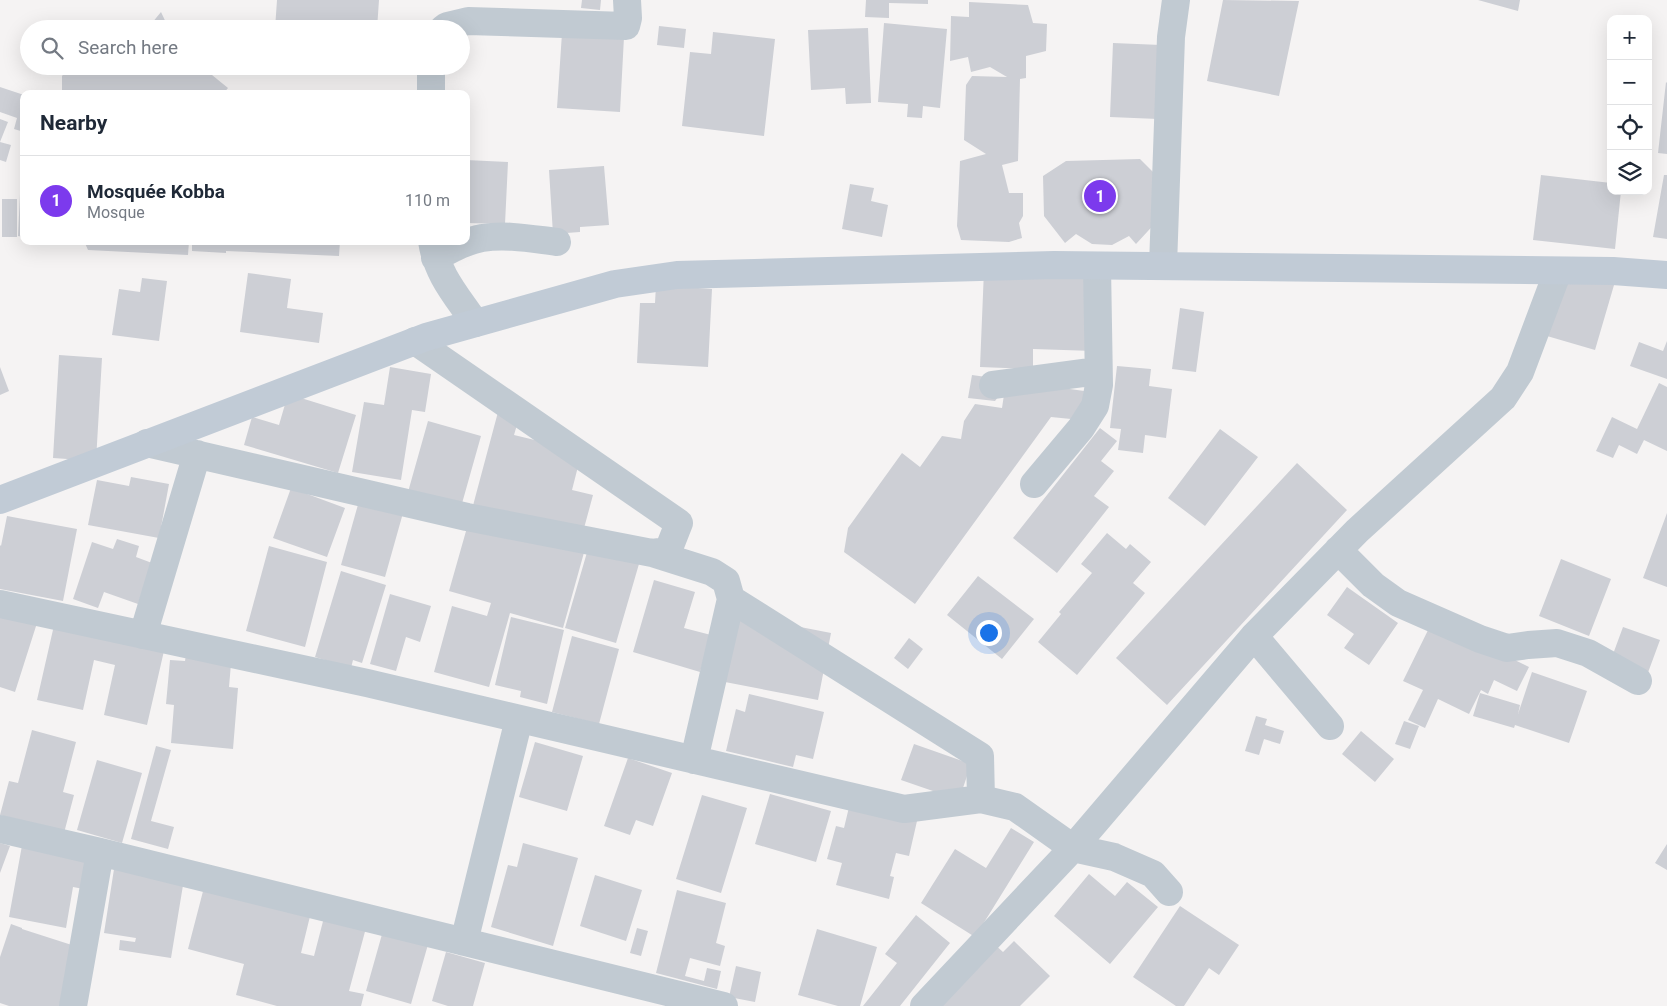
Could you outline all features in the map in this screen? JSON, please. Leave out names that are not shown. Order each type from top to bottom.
[{"type":"street","points":[[470,21],[626,26],[628,0]]},
{"type":"street","points":[[1163,266],[1171,37],[1176,0]]},
{"type":"street","points":[[431,75],[431,90]]},
{"type":"street","points":[[470,241],[481,238],[510,236],[557,242]]},
{"type":"street","points":[[458,245],[434,249],[446,280],[476,323]]},
{"type":"street","points":[[1034,484],[1081,428],[1095,406],[1098,385],[1097,266]]},
{"type":"street","points":[[0,500],[415,341],[615,284],[677,275],[1163,266],[1613,271],[1667,275]]},
{"type":"street","points":[[924,1006],[1073,848],[1254,636],[1357,530],[1503,398],[1520,372],[1558,271]]},
{"type":"street","points":[[415,341],[679,524],[668,551],[652,553]]},
{"type":"street","points":[[993,385],[1098,371]]},
{"type":"street","points":[[148,443],[467,517],[652,553],[712,572],[726,581],[731,599],[694,760]]},
{"type":"street","points":[[143,635],[197,454]]},
{"type":"street","points":[[1338,550],[1373,585],[1398,603],[1480,640],[1507,648],[1558,643],[1588,653],[1638,681]]},
{"type":"street","points":[[731,599],[980,756],[981,800]]},
{"type":"street","points":[[0,604],[367,683],[904,809],[981,800],[1015,807],[1073,848],[1114,858],[1153,874],[1169,892]]},
{"type":"street","points":[[1254,636],[1330,726]]},
{"type":"street","points":[[464,942],[518,719]]},
{"type":"street","points":[[0,829],[724,1006]]},
{"type":"street","points":[[74,1006],[100,852]]},
{"type":"building","points":[[277,0],[379,0],[378,20],[276,20]]},
{"type":"building","points":[[582,0],[601,0],[600,10],[581,8]]},
{"type":"building","points":[[866,0],[928,0],[928,4],[889,3],[889,18],[865,17]]},
{"type":"building","points":[[1223,0],[1299,1],[1279,96],[1207,81]]},
{"type":"building","points":[[1478,0],[1520,0],[1518,11]]},
{"type":"building","points":[[969,2],[1028,5],[1033,23],[1047,24],[1046,51],[1026,56],[1026,78],[1020,79],[1018,161],[1002,165],[1009,193],[1023,193],[1023,216],[1019,223],[1022,238],[1009,242],[961,240],[957,226],[960,161],[986,154],[964,140],[966,85],[972,76],[1007,77],[990,67],[971,72],[968,57],[950,61],[951,16],[969,17]]},
{"type":"building","points":[[161,12],[165,20],[154,20]]},
{"type":"building","points":[[884,23],[947,29],[940,108],[923,106],[922,118],[907,117],[908,104],[878,102]]},
{"type":"building","points":[[659,26],[686,29],[684,48],[657,45]]},
{"type":"building","points":[[868,28],[871,103],[846,104],[845,88],[811,90],[808,30]]},
{"type":"building","points":[[713,32],[775,39],[764,136],[682,126],[690,52],[711,54]]},
{"type":"building","points":[[562,33],[624,37],[620,112],[557,108]]},
{"type":"building","points":[[1113,43],[1161,45],[1158,119],[1110,117]]},
{"type":"building","points":[[212,75],[228,88],[226,90],[62,90],[62,76]]},
{"type":"building","points":[[1667,83],[1667,154],[1658,153]]},
{"type":"building","points":[[0,87],[20,94],[20,131],[14,129],[17,118],[0,112]]},
{"type":"building","points":[[0,119],[8,122],[0,142]]},
{"type":"building","points":[[0,142],[11,145],[6,162],[0,160]]},
{"type":"building","points":[[1140,159],[1156,175],[1159,219],[1136,244],[1129,236],[1112,245],[1092,244],[1076,234],[1065,243],[1044,216],[1043,176],[1066,161]]},
{"type":"building","points":[[470,160],[508,162],[505,224],[470,223]]},
{"type":"building","points":[[604,166],[609,225],[580,227],[580,232],[553,234],[549,170]]},
{"type":"building","points":[[1541,175],[1607,183],[1607,195],[1621,195],[1615,249],[1533,240]]},
{"type":"building","points":[[1664,175],[1667,175],[1667,239],[1653,237]]},
{"type":"building","points":[[850,184],[874,188],[871,201],[888,205],[882,237],[842,229]]},
{"type":"building","points":[[20,194],[20,236],[18,236]]},
{"type":"building","points":[[2,199],[17,199],[17,237],[2,237]]},
{"type":"building","points":[[86,245],[189,245],[188,255],[88,250]]},
{"type":"building","points":[[192,245],[340,245],[339,256],[192,251]]},
{"type":"building","points":[[1567,268],[1619,268],[1595,350],[1547,336]]},
{"type":"building","points":[[984,270],[1089,274],[1094,351],[1033,349],[1033,369],[980,367]]},
{"type":"building","points":[[248,273],[291,279],[287,308],[323,313],[319,343],[240,332]]},
{"type":"building","points":[[142,278],[167,281],[159,341],[112,335],[119,289],[140,292]]},
{"type":"building","points":[[656,285],[712,289],[708,367],[637,363],[640,303],[655,303]]},
{"type":"building","points":[[1180,308],[1204,312],[1196,372],[1172,369]]},
{"type":"building","points":[[1667,341],[1667,379],[1630,366],[1639,342],[1663,351]]},
{"type":"building","points":[[59,355],[102,358],[96,461],[53,458]]},
{"type":"building","points":[[1117,366],[1151,369],[1149,386],[1172,389],[1166,438],[1145,435],[1143,453],[1118,450],[1121,429],[1110,428]]},
{"type":"building","points":[[0,367],[9,391],[0,395]]},
{"type":"building","points":[[390,367],[431,374],[425,412],[412,410],[401,480],[352,472],[364,402],[384,405]]},
{"type":"building","points":[[972,375],[1084,391],[1083,405],[1071,419],[1051,417],[915,604],[844,552],[848,528],[902,453],[920,467],[942,436],[961,439],[964,421],[975,404],[1002,408],[1005,388],[995,401],[968,398]]},
{"type":"building","points":[[1659,383],[1667,387],[1667,451],[1644,440],[1637,454],[1619,445],[1613,458],[1596,451],[1612,417],[1637,429]]},
{"type":"building","points":[[288,394],[356,415],[338,473],[244,445],[252,417],[279,425]]},
{"type":"building","points":[[498,412],[519,418],[514,435],[543,442],[584,443],[572,490],[593,495],[580,543],[471,513]]},
{"type":"building","points":[[428,421],[481,436],[461,507],[408,492]]},
{"type":"building","points":[[1100,428],[1117,441],[1101,461],[1114,471],[1094,496],[1109,507],[1057,573],[1013,538]]},
{"type":"building","points":[[1220,429],[1258,457],[1205,526],[1168,498]]},
{"type":"building","points":[[1297,463],[1347,510],[1167,705],[1116,658]]},
{"type":"building","points":[[131,477],[169,484],[159,538],[88,525],[97,480],[129,486]]},
{"type":"building","points":[[291,488],[345,508],[327,557],[273,538]]},
{"type":"building","points":[[359,501],[403,513],[385,577],[341,565]]},
{"type":"building","points":[[1667,513],[1667,587],[1643,578]]},
{"type":"building","points":[[7,516],[77,529],[63,601],[0,589],[0,545]]},
{"type":"building","points":[[470,517],[585,549],[563,628],[510,613],[489,687],[434,672],[452,606],[487,616],[491,603],[449,591]]},
{"type":"building","points":[[1107,533],[1126,549],[1130,544],[1151,562],[1133,583],[1145,593],[1077,675],[1038,642],[1061,614],[1059,612],[1092,573],[1081,564]]},
{"type":"building","points":[[117,539],[139,546],[136,557],[152,563],[138,604],[104,592],[98,608],[73,599],[92,542],[113,549]]},
{"type":"building","points":[[590,542],[641,557],[616,643],[565,628]]},
{"type":"building","points":[[269,546],[327,562],[305,647],[246,631]]},
{"type":"building","points":[[1561,559],[1611,579],[1589,636],[1539,616]]},
{"type":"building","points":[[341,571],[386,585],[362,663],[353,660],[351,668],[315,657]]},
{"type":"building","points":[[978,576],[1034,619],[1002,659],[947,615]]},
{"type":"building","points":[[654,580],[695,592],[684,628],[711,635],[700,672],[633,652]]},
{"type":"building","points":[[1347,587],[1398,623],[1369,665],[1344,648],[1354,634],[1327,615]]},
{"type":"building","points":[[390,594],[431,606],[420,642],[406,637],[396,671],[370,664]]},
{"type":"building","points":[[0,612],[37,623],[15,692],[0,687]]},
{"type":"building","points":[[739,615],[831,633],[818,700],[725,682]]},
{"type":"building","points":[[511,617],[564,630],[547,704],[520,697],[521,691],[495,685]]},
{"type":"building","points":[[1433,620],[1529,667],[1517,691],[1494,680],[1488,694],[1481,690],[1469,714],[1438,699],[1425,728],[1408,720],[1423,690],[1403,681]]},
{"type":"building","points":[[55,621],[169,629],[147,725],[104,715],[115,665],[94,660],[83,710],[37,700]]},
{"type":"building","points":[[1623,627],[1660,640],[1646,678],[1609,665]]},
{"type":"building","points":[[572,636],[619,649],[599,724],[552,712]]},
{"type":"building","points":[[909,638],[923,649],[908,669],[894,658]]},
{"type":"building","points":[[187,647],[232,652],[229,687],[238,688],[233,749],[171,743],[174,705],[166,704],[170,660],[185,661]]},
{"type":"building","points":[[1532,672],[1587,691],[1569,743],[1515,725],[1514,728],[1473,716],[1480,693],[1520,705],[1518,714]]},
{"type":"building","points":[[749,694],[824,712],[813,759],[796,755],[793,767],[726,751],[736,709],[745,712]]},
{"type":"building","points":[[1256,716],[1267,719],[1265,725],[1284,731],[1280,744],[1264,739],[1259,755],[1245,751]]},
{"type":"building","points":[[1404,721],[1419,726],[1410,749],[1395,744]]},
{"type":"building","points":[[32,730],[76,742],[63,792],[74,795],[64,833],[0,815],[9,781],[18,783]]},
{"type":"building","points":[[1361,731],[1394,759],[1375,782],[1342,754]]},
{"type":"building","points":[[535,742],[583,756],[567,811],[519,797]]},
{"type":"building","points":[[914,744],[971,764],[959,800],[901,780]]},
{"type":"building","points":[[156,746],[171,750],[151,821],[174,827],[168,849],[131,839]]},
{"type":"building","points":[[628,758],[672,773],[653,826],[636,820],[630,835],[604,826]]},
{"type":"building","points":[[97,760],[142,773],[122,843],[77,830]]},
{"type":"building","points":[[770,794],[831,811],[816,862],[755,844]]},
{"type":"building","points":[[702,795],[747,808],[721,893],[676,879]]},
{"type":"building","points":[[850,803],[917,821],[909,856],[896,853],[890,876],[894,877],[889,899],[836,885],[842,863],[827,859],[836,826],[844,828]]},
{"type":"building","points":[[1011,828],[1034,842],[975,937],[921,903],[955,849],[986,868]]},
{"type":"building","points":[[23,840],[94,864],[89,890],[73,887],[66,928],[9,917]]},
{"type":"building","points":[[0,843],[10,846],[0,873]]},
{"type":"building","points":[[523,843],[578,858],[553,946],[491,927],[508,865],[517,867]]},
{"type":"building","points":[[1667,844],[1667,870],[1655,863]]},
{"type":"building","points":[[117,850],[187,861],[171,958],[119,950],[120,940],[135,942],[136,938],[104,933]]},
{"type":"building","points":[[208,872],[314,900],[301,953],[314,956],[328,902],[370,913],[349,991],[364,994],[361,1006],[277,1006],[236,995],[244,964],[188,949]]},
{"type":"building","points":[[1089,874],[1115,896],[1127,882],[1158,907],[1110,964],[1054,916]]},
{"type":"building","points":[[595,875],[642,890],[626,941],[580,926]]},
{"type":"building","points":[[677,890],[726,903],[716,943],[725,946],[720,966],[690,958],[685,976],[704,981],[707,968],[721,971],[717,989],[656,973]]},
{"type":"building","points":[[1180,906],[1239,945],[1219,975],[1209,968],[1184,1006],[1176,1006],[1133,977]]},
{"type":"building","points":[[388,913],[433,927],[411,1004],[366,991]]},
{"type":"building","points":[[916,915],[950,943],[900,1006],[863,1006],[897,963],[885,954]]},
{"type":"building","points":[[11,924],[78,947],[59,1006],[9,1006],[0,1003],[0,957]]},
{"type":"building","points":[[637,928],[648,931],[641,956],[630,953]]},
{"type":"building","points":[[817,929],[877,947],[860,1006],[838,1006],[798,995]]},
{"type":"building","points":[[1014,941],[1050,976],[1020,1006],[931,1006],[992,942],[1003,952]]},
{"type":"building","points":[[446,952],[485,963],[473,1006],[448,1006],[432,1001]]},
{"type":"building","points":[[736,966],[761,972],[755,1002],[729,997]]},
{"type":"place","name":"Mosquée Kobba","points":[[1100,196]]}]
